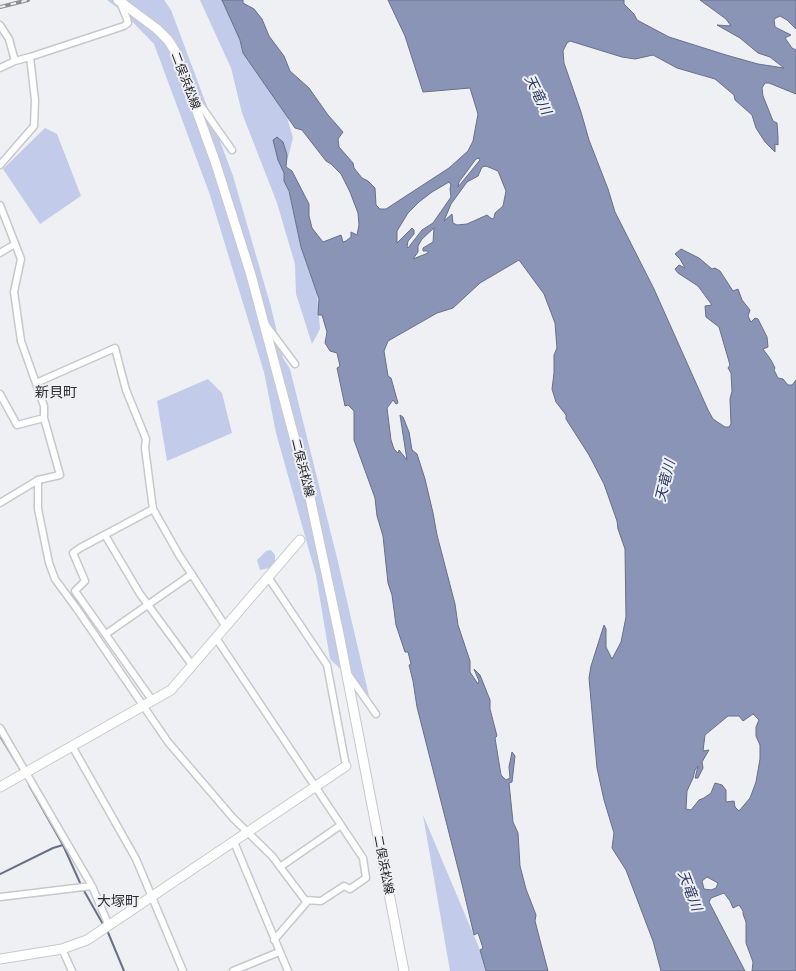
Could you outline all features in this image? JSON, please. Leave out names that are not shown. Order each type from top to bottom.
[{"type":"main road","name":"二俣浜松線","points":[[119,0],[157,28],[175,51],[215,161],[251,275],[309,493],[339,634],[404,971]]},
{"type":"main road","points":[[0,786],[170,690],[300,540]]},
{"type":"main road","points":[[0,959],[62,950],[87,940],[346,766]]},
{"type":"street","points":[[0,68],[14,61],[124,26],[128,23],[119,0]]},
{"type":"street","points":[[0,25],[9,39],[14,61]]},
{"type":"street","points":[[0,165],[34,126],[35,100],[30,57]]},
{"type":"street","points":[[190,91],[232,150]]},
{"type":"street","points":[[0,205],[21,259],[14,292],[21,341],[44,406],[44,418],[60,475],[38,480],[0,503]]},
{"type":"street","points":[[0,253],[15,244]]},
{"type":"street","points":[[263,321],[295,364]]},
{"type":"street","points":[[36,383],[115,348],[126,390],[146,439],[145,448],[153,510],[226,627]]},
{"type":"street","points":[[0,394],[17,425],[44,418]]},
{"type":"street","points":[[38,480],[38,509],[49,563],[55,579],[137,697],[148,703]]},
{"type":"street","points":[[153,510],[73,553],[85,581],[75,591],[124,662],[168,742],[233,818],[280,867],[306,900],[321,901],[344,886],[350,889],[366,878],[363,858],[216,638]]},
{"type":"street","points":[[104,535],[148,606],[192,665]]},
{"type":"street","points":[[106,634],[192,574]]},
{"type":"street","points":[[268,577],[327,665],[346,766]]},
{"type":"street","points":[[345,670],[360,694],[376,714]]},
{"type":"street","points":[[0,728],[92,886],[109,926]]},
{"type":"street","points":[[72,746],[136,859],[183,971]]},
{"type":"street","points":[[280,867],[341,825]]},
{"type":"street","points":[[234,842],[288,971]]},
{"type":"street","points":[[0,897],[92,886]]},
{"type":"street","points":[[274,940],[306,903],[306,900]]},
{"type":"street","points":[[62,950],[72,971]]},
{"type":"street","points":[[233,971],[279,952]]},
{"type":"shaded area","points":[[107,0],[164,0],[171,10],[233,176],[271,307],[283,358],[290,369],[369,696],[330,659],[316,575],[276,433],[264,372],[210,195],[154,44],[123,12]]},
{"type":"shaded area","points":[[200,0],[225,0],[248,59],[287,117],[293,138],[284,173],[304,255],[317,293],[320,329],[312,344],[296,294],[295,264],[277,203],[242,113],[231,68]]},
{"type":"shaded area","points":[[45,128],[57,134],[81,196],[40,224],[3,169]]},
{"type":"shaded area","points":[[208,379],[222,393],[232,433],[167,461],[157,401]]},
{"type":"shaded area","points":[[271,550],[275,555],[275,561],[269,568],[260,570],[257,560],[266,551]]},
{"type":"shaded area","points":[[423,815],[480,950],[485,971],[450,971]]},
{"type":"water","name":"天竜川","points":[[222,0],[243,0],[243,3],[254,9],[262,19],[269,36],[284,56],[290,71],[309,88],[343,132],[338,139],[339,147],[353,163],[354,168],[362,178],[375,188],[376,205],[380,209],[386,209],[449,168],[468,151],[473,141],[478,114],[470,88],[423,92],[405,36],[388,0],[624,0],[624,4],[637,20],[669,37],[758,64],[784,68],[770,57],[758,53],[740,38],[717,25],[731,26],[726,19],[700,0],[796,0],[796,29],[780,16],[774,19],[775,27],[791,35],[785,38],[792,48],[796,50],[796,94],[769,83],[765,83],[762,88],[763,96],[773,121],[777,123],[778,145],[775,144],[775,152],[765,142],[756,128],[752,115],[735,100],[734,95],[715,79],[677,68],[653,55],[635,59],[622,57],[570,41],[563,51],[564,63],[615,212],[654,289],[713,419],[725,427],[729,427],[731,424],[730,399],[732,391],[731,373],[728,368],[730,365],[719,327],[706,317],[705,306],[712,305],[698,286],[675,269],[679,265],[685,268],[675,254],[681,249],[699,258],[712,269],[715,268],[720,271],[733,291],[738,289],[742,300],[750,310],[748,316],[751,322],[755,318],[758,319],[767,337],[768,347],[763,349],[771,360],[778,378],[783,379],[788,385],[792,385],[796,380],[796,971],[752,971],[753,962],[746,943],[746,922],[743,911],[739,905],[733,908],[724,893],[711,898],[709,902],[745,971],[661,971],[653,941],[626,870],[612,848],[614,833],[597,768],[589,678],[604,625],[606,629],[606,647],[612,659],[621,642],[626,617],[625,549],[604,484],[589,455],[566,419],[566,415],[556,402],[552,389],[554,355],[557,348],[555,323],[544,294],[519,260],[480,283],[453,308],[437,313],[388,341],[384,351],[388,376],[391,378],[398,403],[396,404],[393,400],[387,408],[391,440],[394,449],[398,453],[399,450],[407,460],[400,415],[403,417],[409,432],[412,450],[417,454],[425,479],[455,604],[458,625],[470,661],[470,672],[478,684],[479,681],[474,669],[480,675],[490,700],[490,709],[497,736],[495,738],[501,775],[506,780],[510,778],[509,767],[512,752],[515,756],[512,782],[509,783],[513,822],[518,833],[520,866],[536,915],[535,921],[548,971],[486,971],[480,950],[483,948],[478,933],[474,935],[417,707],[408,652],[405,652],[396,625],[392,595],[388,583],[383,536],[377,516],[375,498],[354,440],[354,411],[348,405],[345,406],[337,368],[340,366],[337,353],[330,351],[325,343],[327,332],[322,315],[318,315],[319,299],[301,247],[289,191],[284,181],[284,173],[278,160],[273,140],[277,137],[283,142],[287,155],[286,167],[292,171],[309,204],[312,228],[323,242],[341,235],[343,242],[346,241],[351,237],[351,232],[357,235],[359,225],[358,213],[341,174],[326,161],[302,130],[295,128],[243,53],[240,40]],"holes":[[[479,158],[480,160],[458,187],[459,182],[476,159]],[[486,166],[498,171],[506,191],[503,206],[495,213],[494,218],[492,219],[487,215],[467,224],[457,225],[453,223],[452,214],[444,221],[451,204],[467,182],[478,176],[482,167]],[[449,182],[451,185],[451,197],[433,223],[422,230],[408,248],[408,241],[414,234],[414,230],[412,228],[397,243],[397,231],[408,213],[419,202]],[[434,228],[433,242],[423,248],[423,251],[428,251],[428,253],[413,259],[418,252],[418,246],[422,239]],[[753,714],[759,720],[756,727],[756,736],[760,745],[760,759],[756,782],[750,798],[739,811],[735,807],[734,801],[726,802],[726,790],[722,785],[715,783],[711,793],[699,800],[691,810],[686,809],[687,791],[695,770],[698,766],[695,778],[698,778],[703,768],[702,762],[709,750],[703,751],[705,735],[728,716],[739,716],[743,721]],[[707,877],[718,883],[716,888],[711,890],[704,889],[702,881]]]},
{"type":"waterway","points":[[0,736],[22,772]]},
{"type":"waterway","points":[[29,785],[63,845],[81,885]]},
{"type":"waterway","points":[[0,874],[63,845]]},
{"type":"waterway","points":[[83,889],[104,926]]},
{"type":"waterway","points":[[107,930],[124,971]]},
{"type":"railway","points":[[0,7],[28,0]]},
{"type":"district","name":"新貝町","points":[[56,393]]},
{"type":"district","name":"大塚町","points":[[118,902]]}]
